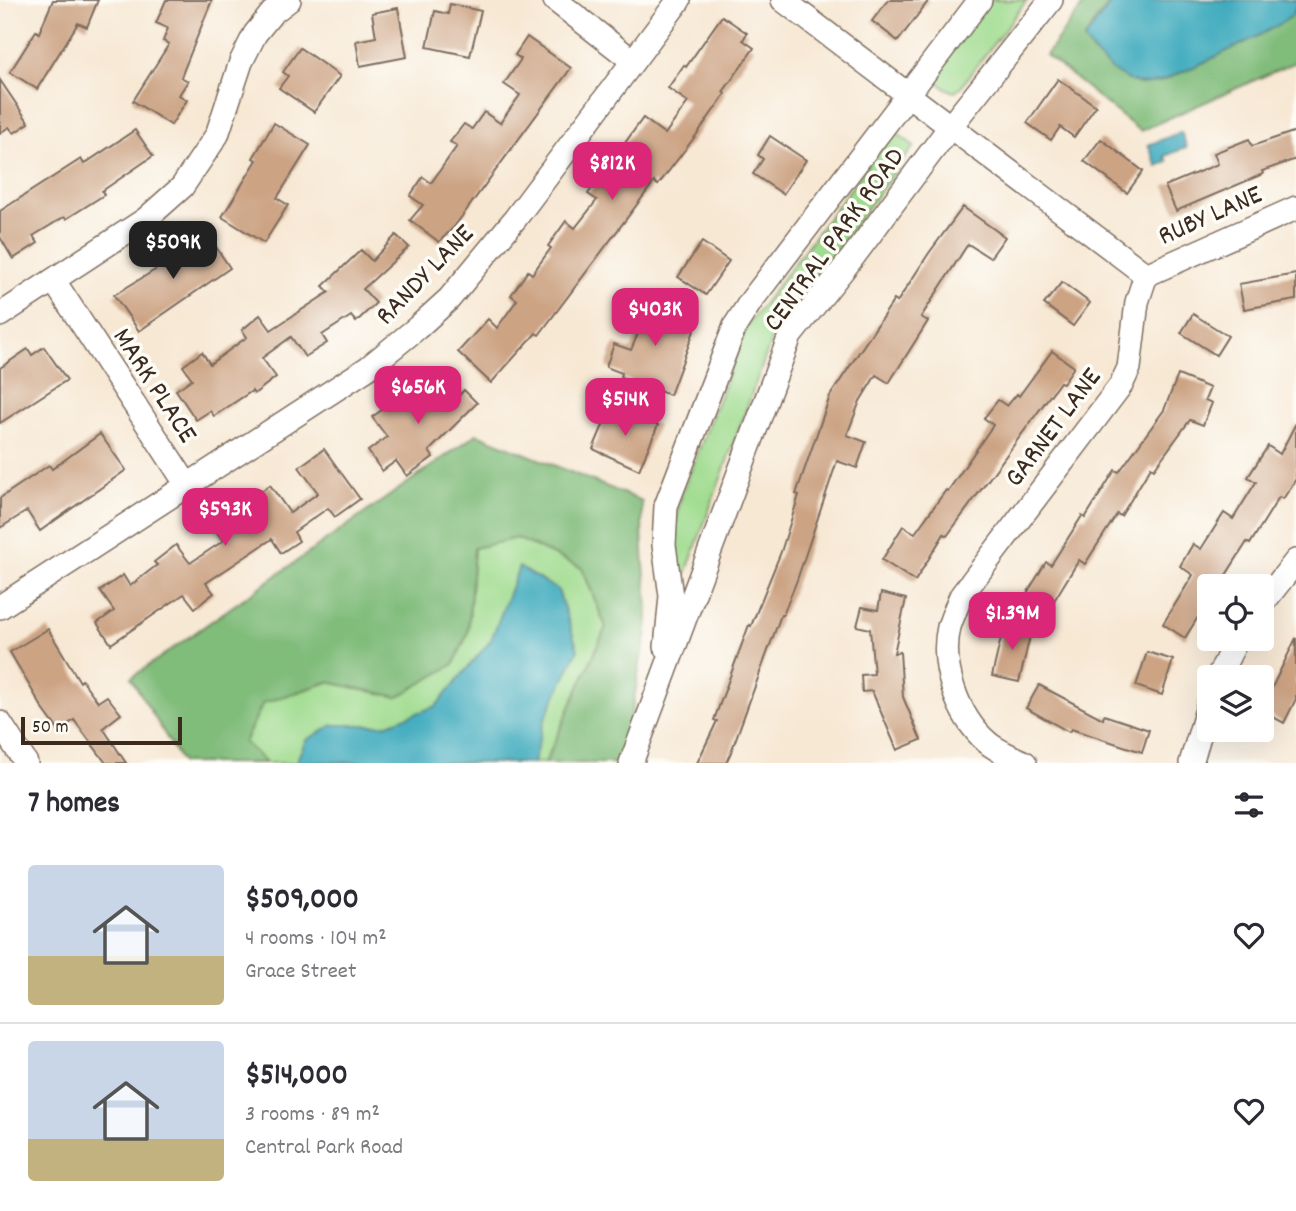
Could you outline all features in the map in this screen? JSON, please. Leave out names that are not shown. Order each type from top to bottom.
[{"type":"street","points":[[0,315],[146,219],[181,187],[217,135],[241,62],[256,34],[272,13],[289,0]]},
{"type":"street","points":[[555,0],[634,61]]},
{"type":"street","name":"RANDY LANE","points":[[0,607],[368,368],[417,328],[449,299],[515,219],[680,0]]},
{"type":"street","points":[[783,0],[1146,275]]},
{"type":"street","name":"CENTRAL PARK ROAD","points":[[657,698],[668,635],[671,596],[664,545],[666,506],[735,326],[751,301],[980,0]]},
{"type":"street","name":"CENTRAL PARK ROAD","points":[[631,763],[790,336],[1051,0]]},
{"type":"street","name":"RUBY LANE","points":[[1146,275],[1156,268],[1296,208]]},
{"type":"street","name":"GARNET LANE","points":[[1025,763],[986,741],[966,715],[952,689],[948,661],[949,628],[961,596],[1121,385],[1129,368],[1137,302],[1146,275]]},
{"type":"street","name":"MARK PLACE","points":[[54,281],[187,485]]},
{"type":"street","points":[[1274,589],[1296,561]]},
{"type":"street","points":[[0,723],[26,763]]},
{"type":"street","points":[[1191,763],[1197,742]]},
{"type":"green space","points":[[990,0],[1027,0],[955,92],[938,82],[936,72]]},
{"type":"green space","points":[[1087,0],[1113,0],[1084,40],[1093,52],[1117,72],[1138,84],[1160,82],[1270,29],[1291,17],[1296,8],[1296,62],[1140,131],[1046,55]]},
{"type":"green space","points":[[894,131],[914,146],[774,333],[686,573],[681,573],[678,570],[673,532],[682,494],[747,326]]},
{"type":"green space","points":[[477,434],[642,501],[647,629],[623,763],[545,763],[606,627],[582,568],[517,538],[474,548],[468,633],[454,664],[398,697],[328,682],[263,703],[244,742],[266,763],[182,763],[131,678]]},
{"type":"green space","points":[[517,538],[582,568],[606,627],[545,763],[266,763],[244,742],[263,703],[328,682],[398,697],[468,633],[474,548]]},
{"type":"water","points":[[1113,0],[1296,2],[1292,15],[1271,29],[1174,76],[1143,84],[1114,71],[1084,40]]},
{"type":"water","points":[[1181,132],[1187,147],[1165,156],[1168,162],[1157,166],[1148,145]]},
{"type":"water","points":[[519,567],[558,590],[578,650],[544,721],[533,763],[296,762],[306,740],[333,725],[385,725],[436,706],[491,640]]},
{"type":"building","points":[[53,0],[98,0],[87,27],[78,23],[37,89],[10,72],[36,31],[39,33]]},
{"type":"building","points":[[166,0],[212,0],[181,77],[188,81],[179,95],[187,100],[171,125],[133,101],[169,44],[163,41],[168,28],[156,23]]},
{"type":"building","points":[[888,0],[929,0],[898,41],[872,21]]},
{"type":"building","points":[[450,4],[481,11],[470,56],[427,47],[435,11],[448,14]]},
{"type":"building","points":[[398,8],[407,57],[360,66],[356,41],[376,37],[372,13]]},
{"type":"building","points":[[722,16],[747,33],[743,40],[754,48],[697,134],[658,185],[654,182],[539,335],[536,333],[491,383],[458,352],[488,319],[497,328],[517,300],[511,295],[528,271],[532,274],[566,221],[575,228],[597,200],[588,194],[643,118],[665,134],[688,102],[668,88]]},
{"type":"building","points":[[527,37],[571,68],[454,227],[439,242],[410,220],[423,205],[410,196],[423,177],[431,183],[457,146],[450,142],[464,124],[472,129],[484,112],[500,123],[520,95],[504,84],[521,59],[515,55]]},
{"type":"building","points":[[300,48],[340,76],[314,112],[279,88],[288,76],[283,72]]},
{"type":"building","points":[[1058,79],[1096,106],[1074,137],[1060,127],[1051,140],[1027,123]]},
{"type":"building","points":[[0,80],[29,123],[14,133],[9,127],[0,133]]},
{"type":"building","points":[[274,123],[310,145],[277,198],[288,205],[264,243],[222,217],[257,160],[253,158]]},
{"type":"building","points":[[135,130],[153,156],[102,191],[104,195],[33,236],[38,243],[13,259],[0,237],[0,211],[81,159],[84,164]]},
{"type":"building","points":[[1296,131],[1296,159],[1262,171],[1263,174],[1176,211],[1165,186],[1218,164],[1214,153],[1249,139],[1252,146]]},
{"type":"building","points":[[770,136],[806,160],[783,194],[753,174],[763,159],[758,155]]},
{"type":"building","points":[[1101,139],[1143,171],[1127,193],[1084,161]]},
{"type":"building","points":[[963,207],[1005,237],[990,258],[968,244],[921,317],[928,321],[889,383],[876,375],[860,401],[847,435],[866,442],[857,468],[837,461],[797,580],[781,615],[731,752],[726,763],[697,763],[717,721],[714,720],[749,625],[751,626],[781,552],[799,495],[796,494],[830,396],[894,300],[897,302]]},
{"type":"building","points":[[204,229],[230,268],[139,331],[114,295],[183,253],[179,246]]},
{"type":"building","points":[[396,235],[409,247],[363,289],[376,303],[356,322],[351,316],[322,335],[327,343],[305,357],[291,337],[262,358],[276,377],[254,394],[252,391],[214,416],[210,411],[196,420],[176,390],[192,379],[183,366],[202,352],[210,364],[247,337],[242,330],[260,315],[271,330],[329,292],[323,286],[361,250],[372,261]]},
{"type":"building","points":[[702,242],[729,261],[706,295],[678,277]]},
{"type":"building","points":[[1296,274],[1296,300],[1244,309],[1239,284]]},
{"type":"building","points":[[1062,282],[1090,303],[1073,326],[1044,304]]},
{"type":"building","points":[[656,291],[677,299],[669,318],[695,328],[670,395],[621,377],[622,373],[606,367],[614,344],[631,350]]},
{"type":"building","points":[[1193,314],[1228,336],[1216,355],[1181,333]]},
{"type":"building","points":[[44,347],[67,380],[0,423],[0,368],[28,349],[32,355]]},
{"type":"building","points":[[1052,351],[1074,367],[1063,383],[1060,382],[947,536],[944,534],[915,581],[882,560],[903,526],[915,533],[946,490],[948,491],[993,425],[984,418],[998,400],[1007,406],[1017,394],[1019,396]]},
{"type":"building","points":[[1178,375],[1210,388],[1205,400],[1212,403],[1203,425],[1190,420],[1154,469],[1151,467],[1121,516],[1117,514],[1085,564],[1079,560],[1049,609],[1026,595],[1046,562],[1051,565],[1115,470],[1119,472],[1164,410]]},
{"type":"building","points":[[430,376],[455,400],[464,390],[477,403],[429,451],[433,457],[407,476],[396,461],[382,471],[368,451],[387,437],[372,417],[393,402],[398,408]]},
{"type":"building","points":[[611,406],[658,425],[639,470],[593,449]]},
{"type":"building","points":[[1296,423],[1296,479],[1283,499],[1279,497],[1250,544],[1247,542],[1227,574],[1197,574],[1197,618],[1185,638],[1163,624],[1193,575],[1180,566],[1193,544],[1201,549],[1224,513],[1233,519],[1256,482],[1248,477],[1268,446],[1280,454]]},
{"type":"building","points":[[100,434],[126,470],[40,531],[27,511],[0,528],[0,498],[49,465],[52,469]]},
{"type":"building","points":[[324,449],[360,499],[335,517],[328,508],[294,532],[299,541],[281,553],[272,539],[206,583],[214,593],[195,608],[184,594],[111,644],[97,623],[114,611],[100,591],[123,575],[130,586],[157,565],[154,562],[176,545],[190,563],[223,541],[209,520],[231,505],[234,510],[270,485],[290,513],[318,493],[299,467]]},
{"type":"building","points":[[881,593],[906,599],[894,653],[900,652],[903,697],[921,740],[897,750],[872,691],[862,692],[861,675],[874,674],[870,629],[857,626],[862,607],[878,610]]},
{"type":"building","points":[[1005,621],[1032,628],[1019,682],[992,676]]},
{"type":"building","points":[[48,629],[80,682],[82,680],[98,702],[107,696],[121,714],[103,728],[126,763],[106,763],[74,720],[59,731],[43,709],[10,652]]},
{"type":"building","points":[[1296,638],[1296,699],[1284,723],[1274,718],[1274,683]]},
{"type":"building","points":[[1147,652],[1173,660],[1162,695],[1136,686]]},
{"type":"building","points":[[1039,685],[1103,719],[1104,715],[1149,730],[1142,752],[1071,729],[1069,732],[1026,708]]}]
